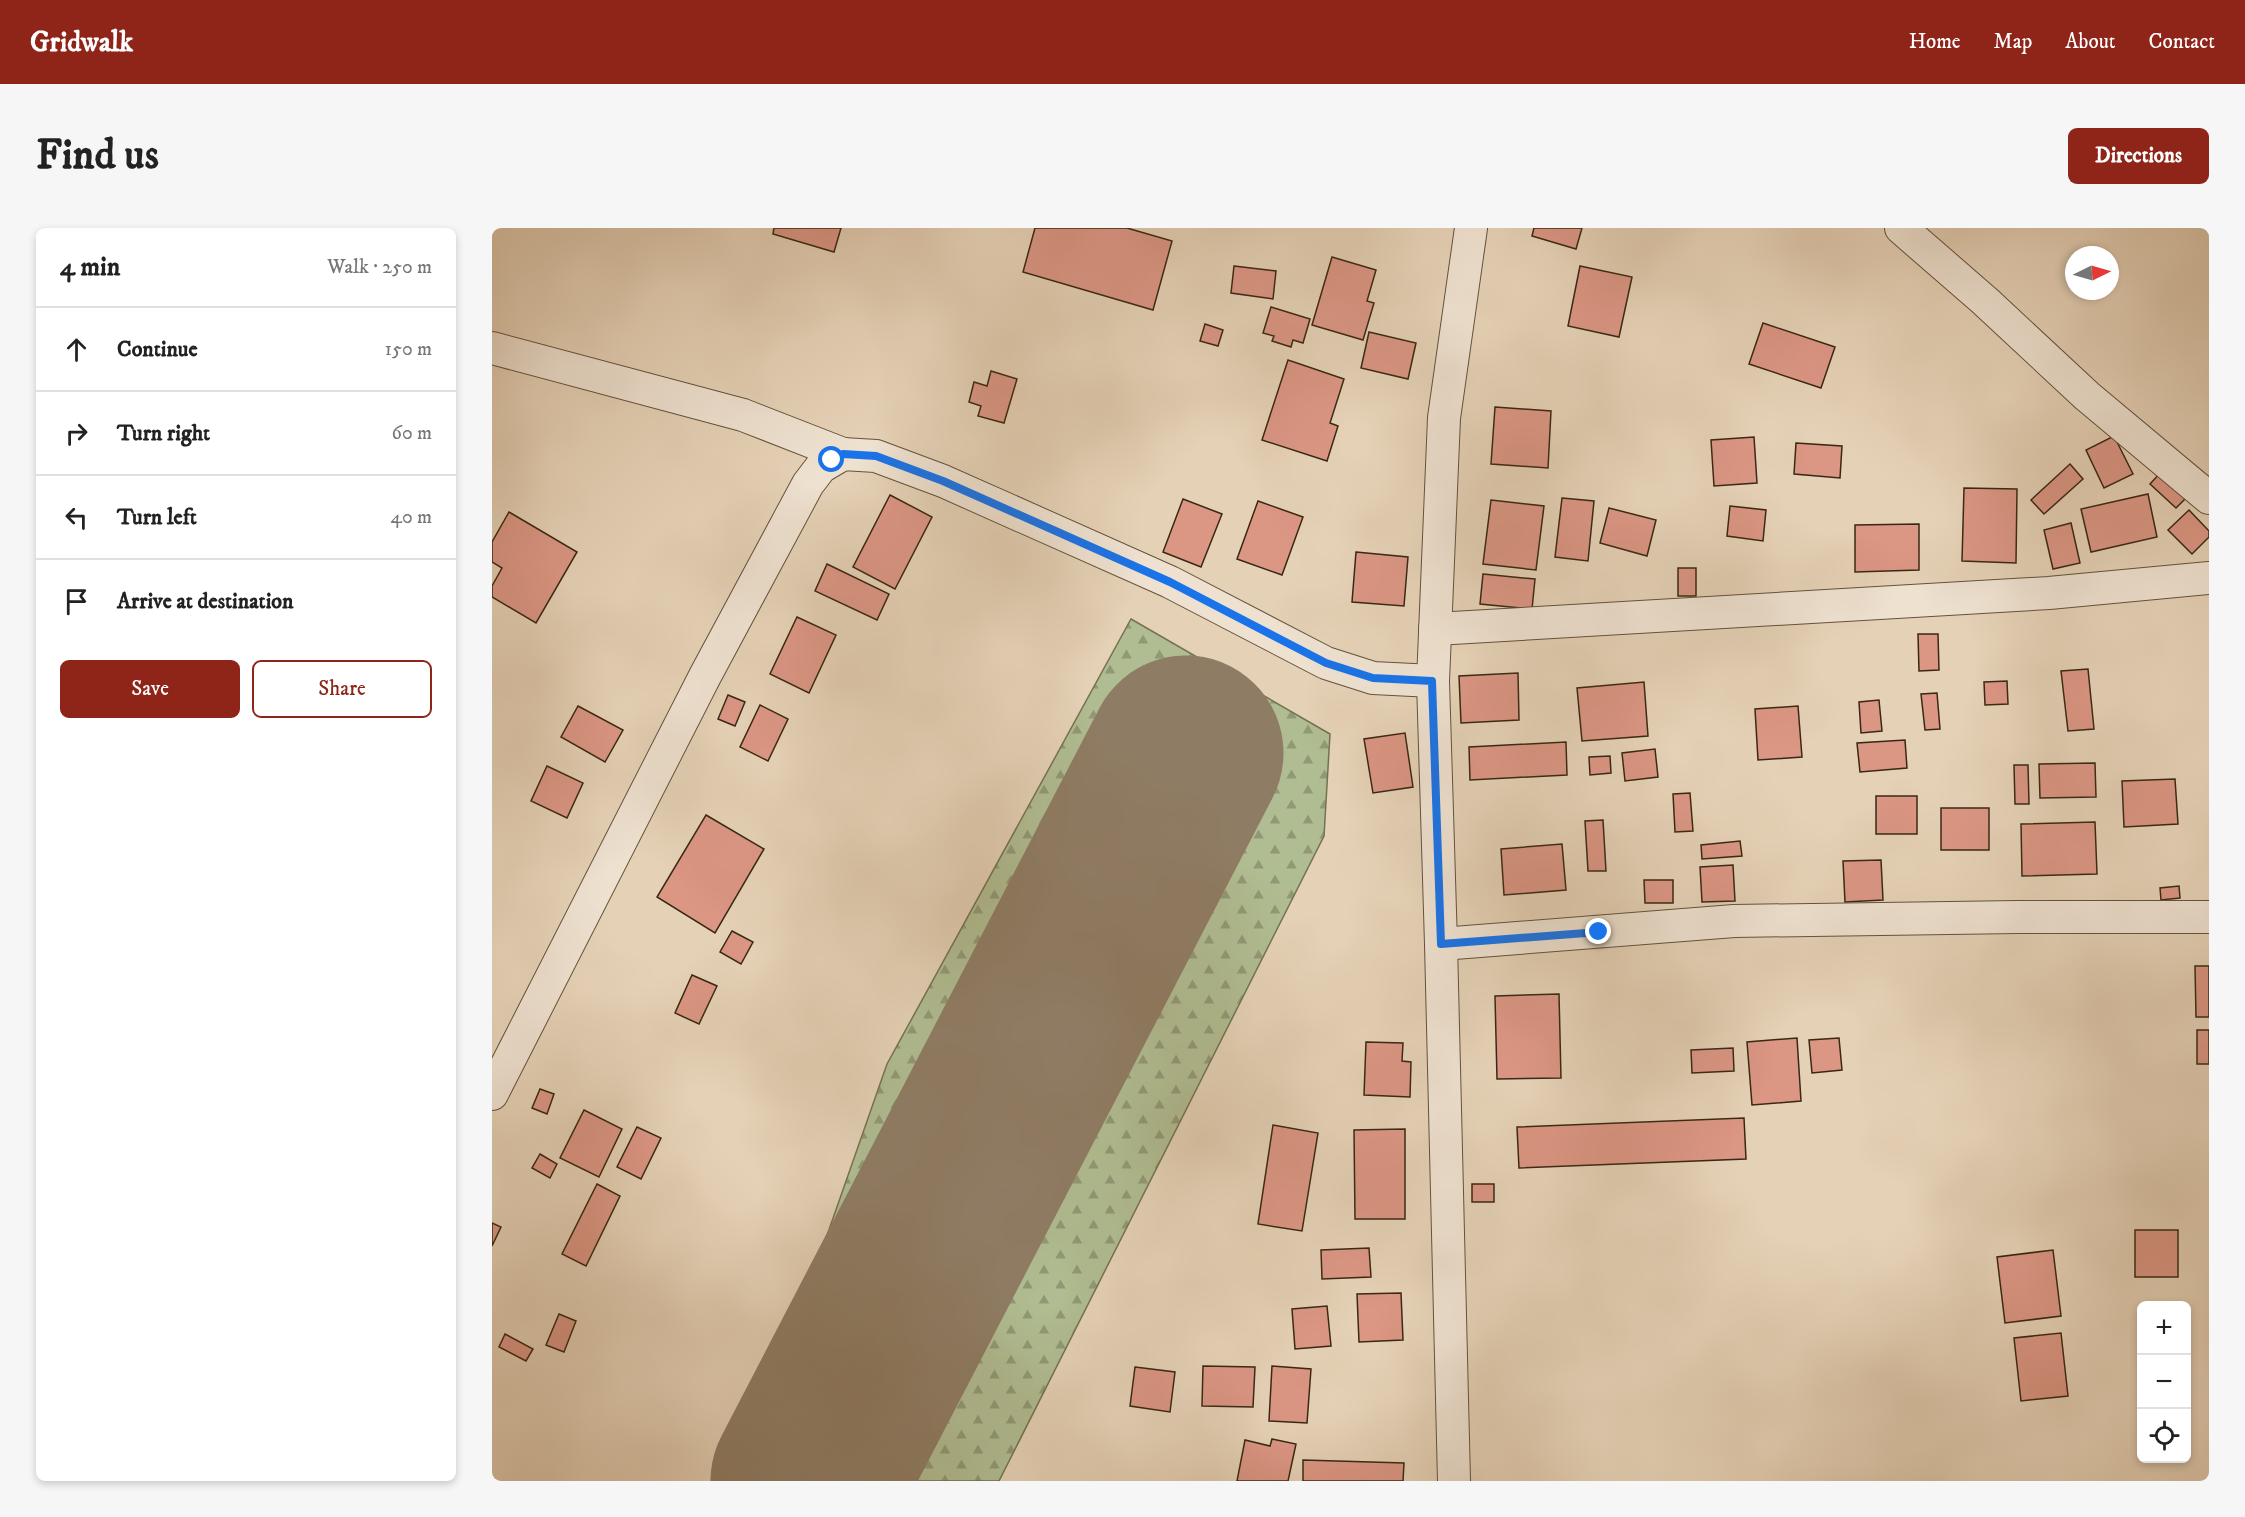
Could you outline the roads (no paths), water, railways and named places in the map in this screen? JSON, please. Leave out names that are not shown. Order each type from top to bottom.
[{"type":"street","points":[[1454,1481],[1432,681],[1444,418],[1471,228]]},
{"type":"street","points":[[1901,228],[1985,301],[2087,396],[2209,498]]},
{"type":"street","points":[[492,348],[743,415],[843,454],[876,456],[943,481],[1170,582],[1326,663],[1373,678],[1432,681]]},
{"type":"street","points":[[492,1094],[705,676],[808,484],[820,466],[843,454]]},
{"type":"street","points":[[1435,629],[2049,592],[2209,578]]},
{"type":"street","points":[[1441,944],[1734,921],[2209,917]]}]
